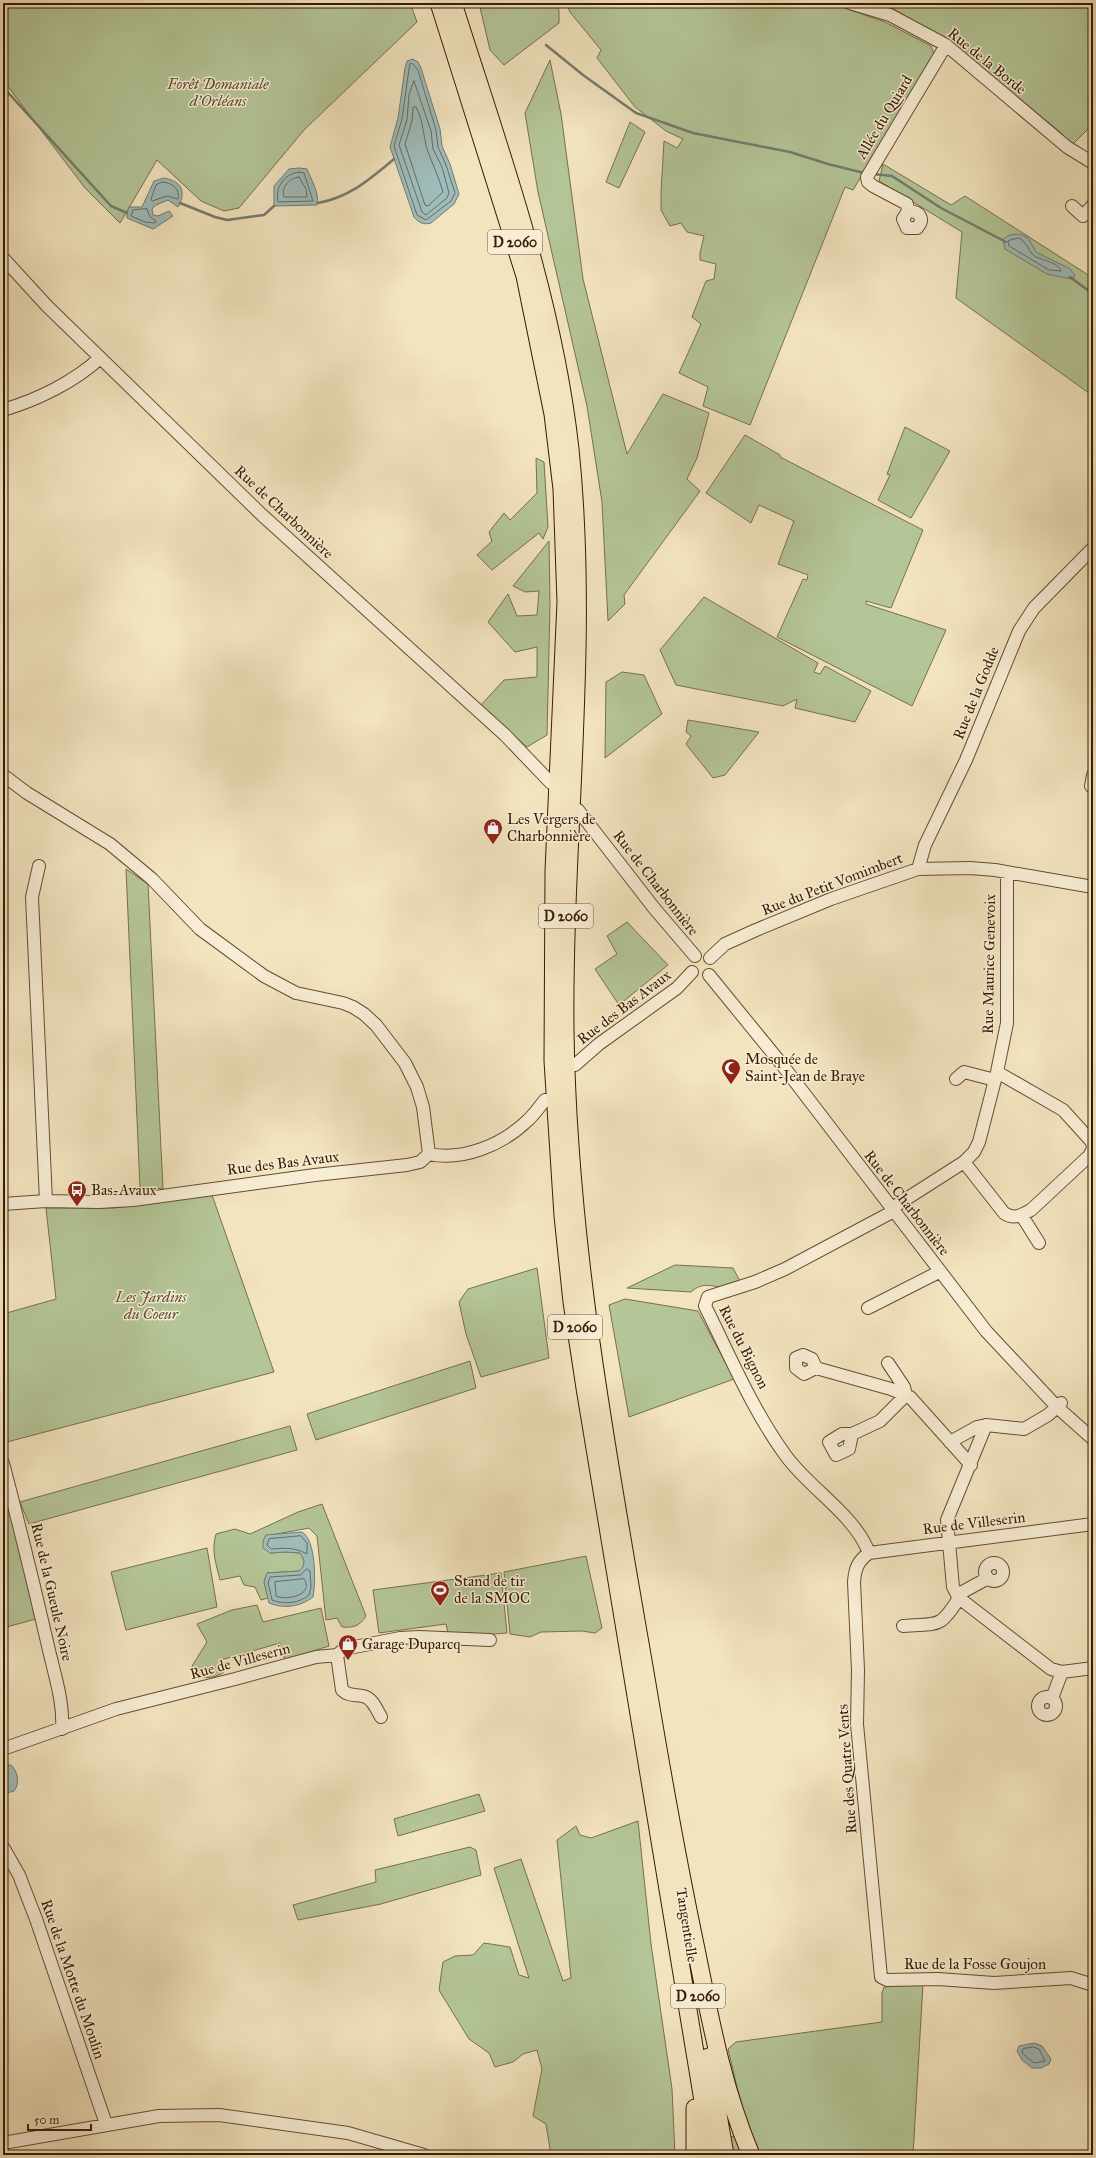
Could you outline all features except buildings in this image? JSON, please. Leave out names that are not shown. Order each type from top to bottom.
[{"type":"highway","name":"D 2060","points":[[439,3],[525,276],[553,414],[562,489],[566,602],[554,871],[552,984],[553,1061],[560,1178],[572,1302],[584,1388],[712,2155]]},
{"type":"highway","name":"D 2060","points":[[453,3],[537,275],[561,385],[569,443],[574,496],[578,603],[565,958],[566,1044],[573,1185],[585,1303],[597,1386],[672,1836]]},
{"type":"highway","points":[[672,1836],[715,2046],[730,2101],[751,2155]]},
{"type":"highway","name":"Tangentielle","points":[[672,1836],[725,2155]]},
{"type":"highway","points":[[678,1951],[694,2094],[696,2155]]},
{"type":"street","name":"Rue de la Borde","points":[[850,3],[890,15],[946,45],[1067,147],[1093,163]]},
{"type":"street","name":"Allée du Quiard","points":[[908,211],[907,204],[868,182],[869,173],[946,45]]},
{"type":"street","points":[[1072,206],[1083,216],[1093,205]]},
{"type":"street","name":"Rue de Charbonnière","points":[[3,258],[47,306],[262,515],[505,735],[551,783]]},
{"type":"street","points":[[3,410],[45,394],[92,365],[100,358]]},
{"type":"street","name":"Rue de la Godde","points":[[918,869],[925,845],[966,760],[1019,631],[1034,608],[1093,548]]},
{"type":"street","points":[[3,775],[27,793],[110,844],[152,879],[200,929],[264,976],[296,993],[343,1003],[364,1014],[376,1025],[405,1063],[417,1088],[423,1106],[429,1154],[445,1158],[466,1154],[501,1141],[527,1121],[545,1100]]},
{"type":"street","name":"Rue de Charbonnière","points":[[578,810],[654,908],[695,956]]},
{"type":"street","points":[[39,866],[32,897],[46,1201]]},
{"type":"street","name":"Rue du Petit Vomimbert","points":[[710,958],[725,944],[756,930],[831,900],[918,869],[970,868],[1093,887]]},
{"type":"street","name":"Rue Maurice Genevoix","points":[[893,1210],[964,1162],[977,1147],[996,1076],[1007,1023],[1007,873]]},
{"type":"street","name":"Rue de Charbonnière","points":[[692,972],[691,962],[695,956],[704,955],[710,958]]},
{"type":"street","points":[[692,972],[698,977],[709,975],[713,968],[710,958]]},
{"type":"street","name":"Rue des Bas Avaux","points":[[575,1065],[599,1044],[677,988],[692,972]]},
{"type":"street","name":"Rue de Charbonnière","points":[[709,975],[780,1062],[939,1272],[1002,1351],[1093,1439]]},
{"type":"street","points":[[956,1079],[964,1072],[996,1076],[1063,1110],[1088,1135],[1092,1142],[1093,1149],[1089,1156],[1031,1210],[1022,1216],[1008,1216],[1004,1213],[964,1162]]},
{"type":"street","name":"Rue des Bas Avaux","points":[[3,1204],[46,1201],[99,1202],[133,1200],[315,1175],[406,1165],[420,1162],[429,1154]]},
{"type":"street","name":"Rue du Bignon","points":[[865,1556],[865,1542],[845,1518],[787,1458],[771,1434],[705,1306],[705,1302],[708,1297],[755,1282],[785,1269],[893,1210]]},
{"type":"street","points":[[1022,1216],[1039,1243]]},
{"type":"street","points":[[868,1308],[939,1272]]},
{"type":"street","points":[[888,1363],[904,1388],[906,1396]]},
{"type":"street","points":[[816,1368],[891,1389],[910,1397],[970,1465]]},
{"type":"street","points":[[852,1434],[880,1421],[906,1396]]},
{"type":"street","points":[[950,1442],[977,1427],[986,1425],[1024,1429],[1048,1415],[1059,1405]]},
{"type":"street","points":[[986,1425],[947,1520],[953,1587],[958,1596],[1051,1669],[1062,1672],[1093,1668]]},
{"type":"street","name":"Rue de la Gueule Noire","points":[[3,1463],[27,1551],[63,1718],[62,1729]]},
{"type":"street","name":"Rue de Villeserin","points":[[865,1556],[949,1542],[1093,1524]]},
{"type":"street","name":"Rue des Quatre Vents","points":[[865,1556],[855,1570],[854,1582],[858,1670],[857,1724],[881,1977]]},
{"type":"street","points":[[903,1626],[940,1623],[947,1617],[958,1596],[988,1578]]},
{"type":"street","name":"Rue de Villeserin","points":[[3,1749],[129,1706],[316,1657],[337,1654],[344,1649],[400,1638],[427,1637],[490,1640]]},
{"type":"street","points":[[337,1654],[342,1690],[352,1696],[366,1697],[374,1705],[381,1717]]},
{"type":"street","points":[[1052,1698],[1062,1672]]},
{"type":"street","name":"Rue de la Motte du Moulin","points":[[3,1847],[19,1875],[36,1919],[106,2124]]},
{"type":"street","name":"Rue de la Fosse Goujon","points":[[881,1977],[887,1980],[938,1979],[994,1983],[1071,1978],[1093,1985]]},
{"type":"street","points":[[3,2143],[39,2138],[106,2124],[159,2116],[236,2116],[348,2133],[424,2155]]},
{"type":"green space","name":"Forêt Domaniale d'Orléans","points":[[3,3],[410,3],[417,22],[304,130],[239,208],[224,211],[201,201],[157,160],[120,223],[85,188],[3,80]]},
{"type":"green space","points":[[479,3],[555,3],[559,10],[559,23],[504,65],[490,50]]},
{"type":"green space","points":[[566,3],[830,3],[885,22],[931,46],[934,54],[853,190],[845,187],[750,425],[703,406],[708,387],[679,373],[701,324],[692,317],[706,281],[714,279],[716,264],[700,260],[704,236],[687,232],[681,223],[670,226],[661,210],[664,141],[677,148],[683,139],[666,131],[635,107],[597,58],[601,50],[570,12]]},
{"type":"green space","points":[[883,3],[1093,3],[1093,124],[1072,145],[1060,132],[953,44]]},
{"type":"green space","points":[[550,60],[561,114],[583,279],[627,454],[663,394],[709,413],[697,458],[687,479],[700,491],[624,595],[625,604],[608,621],[602,502],[587,406],[538,192],[525,113]]},
{"type":"green space","points":[[630,122],[645,132],[619,188],[606,182]]},
{"type":"green space","points":[[883,164],[951,205],[965,196],[1093,278],[1093,396],[956,298],[962,232],[879,181]]},
{"type":"green space","points":[[905,427],[950,451],[911,518],[878,500],[890,475],[887,474]]},
{"type":"green space","points":[[745,435],[780,455],[780,457],[923,530],[891,608],[866,601],[866,604],[946,630],[912,706],[777,637],[803,579],[807,580],[808,575],[778,564],[794,521],[759,505],[751,523],[706,493]]},
{"type":"green space","points":[[536,458],[544,462],[548,527],[543,539],[539,533],[492,570],[477,555],[492,541],[489,532],[504,513],[510,520],[537,493]]},
{"type":"green space","points":[[549,541],[550,604],[547,735],[527,747],[481,705],[504,680],[537,677],[537,647],[515,652],[488,622],[508,594],[517,616],[537,615],[539,591],[525,592],[513,586]]},
{"type":"green space","points":[[704,597],[818,663],[814,672],[820,674],[825,666],[871,691],[855,722],[795,708],[797,699],[783,706],[676,685],[660,650]]},
{"type":"green space","points":[[622,672],[644,675],[662,714],[605,758],[606,682]]},
{"type":"green space","points":[[688,720],[759,732],[725,775],[713,778],[686,744],[691,736],[686,732]]},
{"type":"green space","points":[[126,869],[148,884],[163,1189],[140,1187]]},
{"type":"green space","points":[[627,922],[668,965],[619,1005],[595,969],[617,954],[607,936]]},
{"type":"green space","name":"Les Jardins du Coeur","points":[[212,1195],[274,1372],[3,1443],[3,1314],[56,1299],[46,1208],[114,1208]]},
{"type":"green space","points":[[675,1265],[733,1268],[740,1281],[727,1287],[707,1285],[691,1292],[627,1288]]},
{"type":"green space","points":[[537,1268],[549,1358],[481,1377],[466,1334],[459,1302],[468,1289]]},
{"type":"green space","points":[[625,1299],[698,1311],[734,1379],[629,1417],[609,1305]]},
{"type":"green space","points":[[470,1361],[476,1388],[316,1440],[307,1414]]},
{"type":"green space","points":[[290,1426],[297,1450],[29,1524],[20,1502]]},
{"type":"green space","points":[[3,1484],[36,1619],[3,1628]]},
{"type":"green space","points":[[322,1504],[366,1616],[359,1624],[353,1627],[342,1627],[337,1618],[326,1620],[317,1536],[309,1528],[266,1536],[270,1553],[300,1553],[304,1562],[300,1571],[267,1573],[264,1582],[268,1598],[261,1600],[255,1587],[244,1585],[240,1576],[220,1580],[214,1552],[216,1534],[235,1529],[250,1534],[298,1512]]},
{"type":"green space","points":[[207,1548],[217,1607],[126,1630],[111,1572]]},
{"type":"green space","points":[[586,1556],[602,1628],[595,1633],[582,1631],[541,1632],[530,1637],[510,1634],[504,1572]]},
{"type":"green space","name":"Stand de tir de la SMOC","points":[[501,1573],[507,1633],[467,1636],[448,1633],[446,1624],[379,1633],[373,1590]]},
{"type":"green space","points":[[257,1605],[263,1622],[321,1608],[329,1646],[285,1660],[280,1643],[221,1660],[223,1673],[215,1676],[208,1678],[194,1673],[192,1666],[207,1642],[197,1624],[232,1610]]},
{"type":"green space","points":[[479,1794],[485,1811],[398,1836],[394,1819]]},
{"type":"green space","points":[[638,1821],[651,1944],[672,2089],[675,2155],[551,2155],[546,2124],[533,2116],[542,2069],[537,2050],[523,2054],[513,2062],[495,2067],[489,2053],[469,2039],[439,1990],[443,1962],[455,1956],[473,1955],[484,1943],[510,1947],[519,1975],[529,1978],[494,1868],[521,1859],[563,1981],[571,1978],[557,1840],[576,1826],[580,1835],[591,1838]]},
{"type":"green space","points":[[470,1847],[476,1850],[481,1875],[381,1904],[298,1920],[293,1905],[376,1882],[375,1870]]},
{"type":"green space","points":[[923,1984],[913,2155],[760,2155],[742,2108],[728,2049],[736,2042],[882,2022],[882,1993],[884,1987]]},
{"type":"green space","points":[[732,2136],[737,2139],[743,2155],[733,2155],[730,2138]]},
{"type":"water","points":[[413,59],[418,62],[421,68],[440,129],[442,146],[450,164],[459,194],[454,204],[428,224],[421,223],[414,217],[390,147],[398,118],[405,68],[407,61]]},
{"type":"water","points":[[289,169],[307,169],[316,191],[318,201],[317,205],[274,206],[274,186]]},
{"type":"water","points":[[164,178],[170,179],[181,188],[181,201],[178,207],[168,200],[156,205],[152,209],[153,215],[158,216],[169,211],[173,216],[153,229],[127,218],[129,207],[142,207],[154,181]]},
{"type":"water","points":[[1020,234],[1028,238],[1036,252],[1070,269],[1074,274],[1074,278],[1071,279],[1047,274],[1005,249],[1003,239],[1010,235]]},
{"type":"water","points":[[302,1532],[307,1536],[310,1543],[314,1562],[315,1582],[313,1597],[303,1603],[292,1606],[280,1606],[269,1603],[264,1582],[267,1573],[299,1571],[303,1567],[304,1562],[300,1553],[270,1553],[263,1548],[263,1541],[266,1535]]},
{"type":"water","points":[[3,1765],[11,1765],[17,1774],[18,1781],[14,1791],[3,1794]]},
{"type":"water","points":[[1034,2043],[1042,2046],[1051,2059],[1049,2064],[1041,2068],[1032,2068],[1022,2060],[1017,2051],[1019,2046]]},
{"type":"waterway","points":[[546,45],[583,75],[636,113],[693,133],[790,152],[864,173]]},
{"type":"waterway","points":[[3,87],[111,206],[127,213]]},
{"type":"waterway","points":[[318,203],[350,192],[368,180],[394,159]]},
{"type":"waterway","points":[[873,174],[892,176],[941,208],[1006,242]]},
{"type":"waterway","points":[[180,203],[215,217],[227,220],[264,215],[274,206]]},
{"type":"waterway","points":[[1070,277],[1093,294]]},
{"type":"place","name":"Les Vergers de Charbonnière","points":[[493,845]]},
{"type":"place","name":"Mosquée de Saint-Jean de Braye","points":[[731,1085]]},
{"type":"place","name":"Bas-Avaux","points":[[77,1207]]},
{"type":"place","name":"Stand de tir de la SMOC","points":[[440,1607]]},
{"type":"place","name":"Garage Duparcq","points":[[348,1661]]}]
